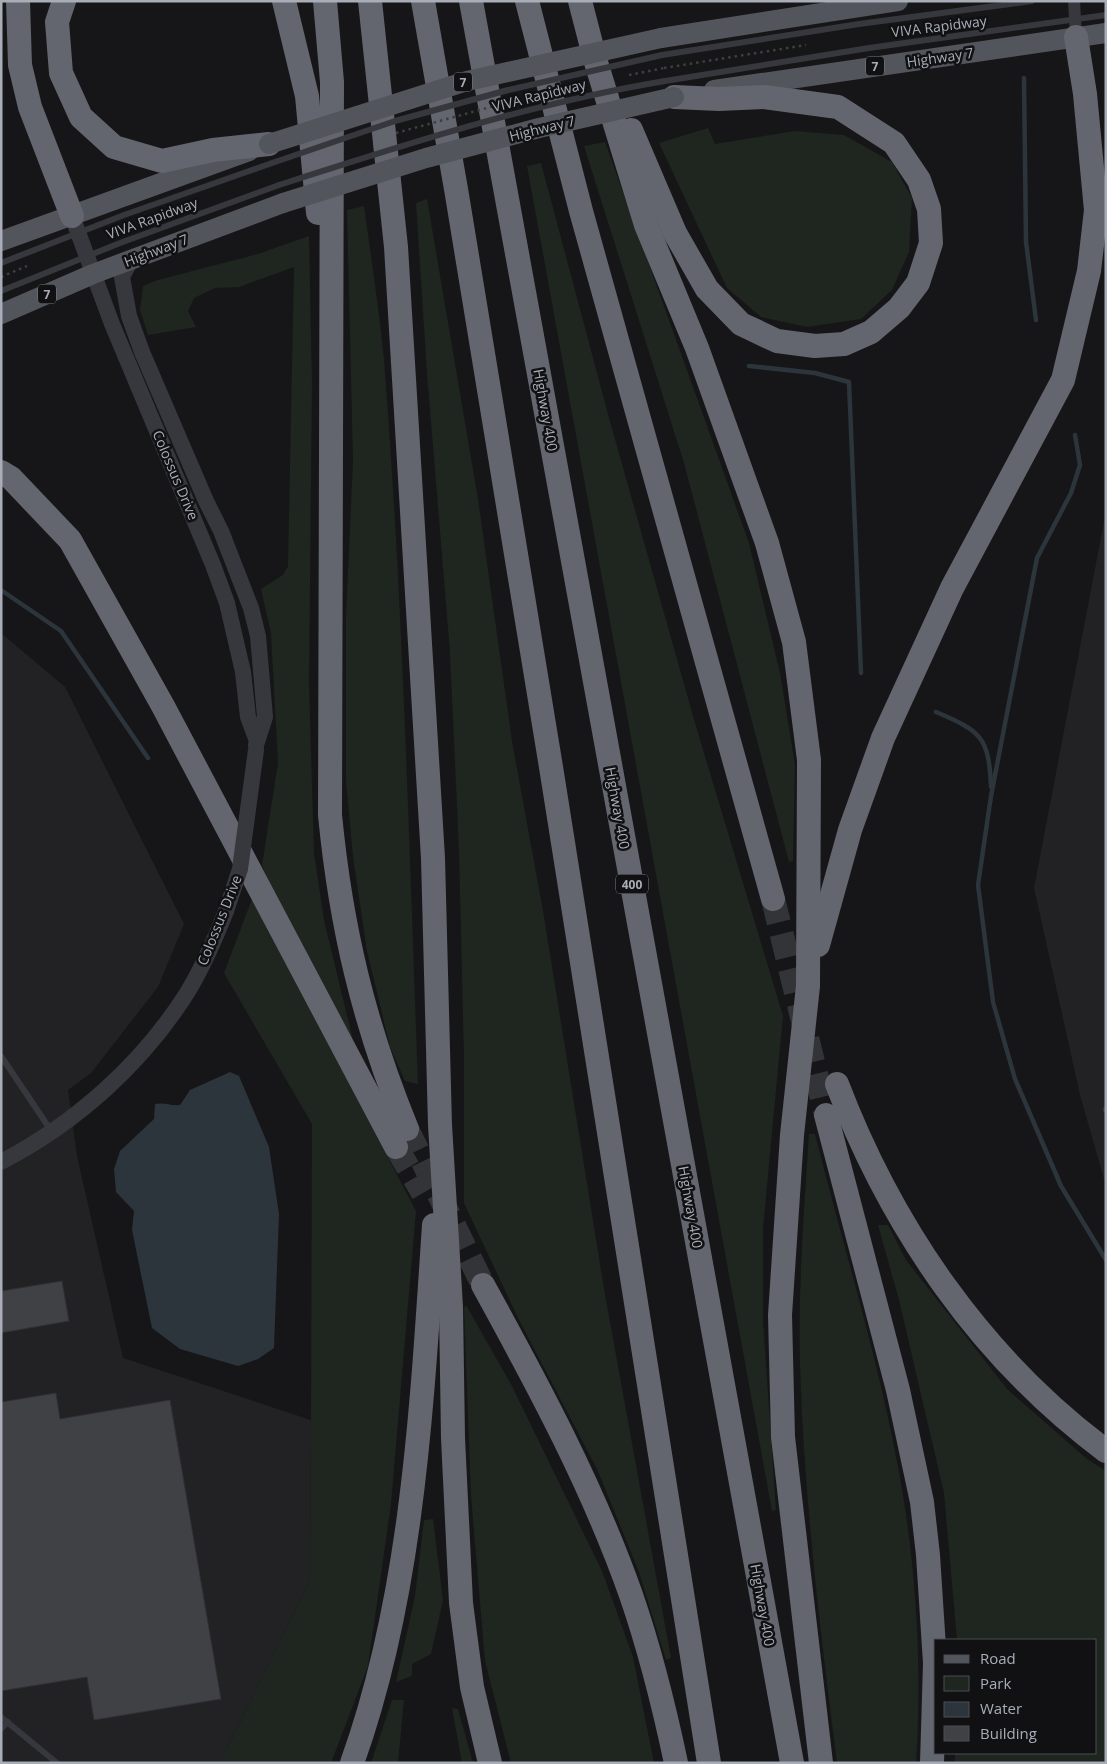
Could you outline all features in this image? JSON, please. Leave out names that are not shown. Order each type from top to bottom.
[{"type":"highway","points":[[18,1],[20,65],[30,107],[75,224]]},
{"type":"highway","points":[[64,1],[57,22],[61,74],[81,117],[114,147],[162,161],[213,150],[272,153]]},
{"type":"highway","points":[[284,1],[307,96],[320,236],[332,265]]},
{"type":"highway","points":[[1,472],[11,478],[70,540],[402,1138],[390,1087],[358,988],[345,930],[330,815],[332,82],[325,1]]},
{"type":"highway","points":[[370,1],[396,247],[433,858],[440,1125],[451,1307],[453,1438],[460,1603],[472,1687],[490,1763]]},
{"type":"highway","points":[[423,1],[456,189],[551,767],[709,1763]]},
{"type":"highway","name":"Highway 400","points":[[471,1],[792,1763]]},
{"type":"highway","points":[[527,1],[581,211],[773,898]]},
{"type":"highway","points":[[580,1],[595,59],[646,225],[697,348],[767,543],[794,642],[809,760],[808,986],[792,1135],[780,1315],[783,1437],[821,1763]]},
{"type":"highway","points":[[808,986],[850,830],[883,738],[952,588],[1063,380],[1089,270],[1096,210],[1085,94],[1076,28]]},
{"type":"highway","points":[[595,59],[615,82],[636,144],[675,233],[707,289],[741,324],[777,341],[815,346],[844,344],[871,332],[899,308],[918,283],[931,243],[929,209],[919,180],[894,143],[838,107],[764,97],[719,99],[669,89]]},
{"type":"highway","points":[[836,1084],[862,1146],[893,1207],[953,1299],[990,1343],[1033,1389],[1084,1435],[1106,1452]]},
{"type":"highway","points":[[826,1115],[898,1390],[922,1502],[934,1639]]},
{"type":"highway","points":[[352,1763],[380,1675],[393,1618],[404,1547],[425,1342],[440,1125]]},
{"type":"highway","points":[[483,1285],[559,1430],[612,1547],[647,1645],[676,1763]]},
{"type":"highway","points":[[932,1763],[934,1713]]},
{"type":"main road","name":"7","points":[[1,241],[75,224],[467,81],[898,1]]},
{"type":"main road","name":"Highway 7","points":[[1,314],[89,265],[131,260],[281,194],[539,128],[669,89],[1076,28],[1106,33]]},
{"type":"street","points":[[1074,1],[1076,28]]},
{"type":"street","name":"Colossus Drive","points":[[1,1162],[52,1133],[86,1106],[154,1039],[187,992],[210,951],[240,869],[256,746],[265,717],[261,658],[251,608],[221,531],[135,356],[112,324],[75,224]]},
{"type":"street","name":"Colossus Drive","points":[[131,260],[122,276],[135,356],[227,604],[243,672],[248,717],[256,746]]},
{"type":"lane","name":"VIVA Rapidway","points":[[661,46],[859,24],[1032,1]]},
{"type":"lane","points":[[1076,28],[1106,16]]},
{"type":"lane","name":"VIVA Rapidway","points":[[1,291],[89,265],[281,194]]},
{"type":"lane","points":[[1,263],[75,224]]},
{"type":"lane","points":[[1,1056],[52,1133]]},
{"type":"lane","points":[[1,1717],[57,1763]]},
{"type":"lane","points":[[1,1729],[8,1722]]},
{"type":"path","points":[[950,24],[988,19]]},
{"type":"path","points":[[664,68],[808,44]]},
{"type":"path","points":[[1,277],[34,263]]},
{"type":"shaded area","points":[[1106,511],[1106,1186],[1080,1095],[1034,888]]},
{"type":"shaded area","points":[[1,633],[65,687],[184,924],[158,987],[91,1073],[68,1090],[77,1156],[123,1358],[311,1420],[310,1581],[220,1763],[1,1763]]},
{"type":"green space","points":[[708,128],[715,144],[795,131],[844,135],[892,162],[912,198],[909,252],[892,290],[861,319],[807,327],[761,317],[727,288],[659,143]]},
{"type":"green space","points":[[605,142],[749,543],[780,673],[795,765],[793,861],[789,862],[684,463],[584,146]]},
{"type":"green space","points":[[541,163],[609,418],[695,723],[783,1016],[763,1228],[763,1321],[776,1510],[772,1511],[527,166]]},
{"type":"green space","points":[[427,199],[478,499],[512,741],[543,911],[604,1289],[671,1658],[666,1660],[639,1572],[597,1469],[518,1318],[464,1203],[464,1058],[459,851],[450,652],[427,373],[416,203]]},
{"type":"green space","points":[[364,206],[382,341],[391,450],[405,722],[418,1084],[405,1081],[390,1047],[367,951],[353,857],[346,780],[346,618],[353,460],[347,210]]},
{"type":"green space","points":[[309,236],[312,385],[309,683],[314,853],[324,920],[353,1040],[275,897],[262,865],[278,763],[271,633],[261,589],[283,575],[288,566],[294,267],[239,287],[215,288],[194,298],[188,311],[196,327],[148,335],[140,310],[143,286],[158,280],[258,254]]},
{"type":"green space","points":[[252,899],[416,1211],[391,1504],[368,1666],[331,1763],[220,1763],[310,1581],[312,1124],[224,973]]},
{"type":"green space","points":[[809,1134],[815,1134],[863,1314],[895,1449],[903,1495],[912,1561],[917,1628],[918,1730],[916,1763],[837,1763],[814,1564],[802,1414],[800,1307]]},
{"type":"green space","points":[[878,1225],[888,1225],[906,1260],[1007,1389],[1087,1459],[1106,1471],[1106,1763],[955,1763],[955,1754],[1097,1754],[1097,1639],[957,1639],[944,1493],[899,1300]]},
{"type":"green space","points":[[466,1305],[512,1386],[602,1571],[633,1657],[654,1763],[511,1763],[485,1661],[471,1496],[464,1308]]},
{"type":"green space","points":[[433,1519],[443,1600],[431,1654],[412,1664],[412,1676],[396,1682],[415,1596],[424,1520]]},
{"type":"green space","points":[[392,1700],[404,1700],[398,1763],[371,1763]]},
{"type":"green space","points":[[452,1708],[458,1709],[473,1763],[462,1763]]},
{"type":"water","points":[[230,1072],[239,1076],[269,1147],[279,1214],[274,1348],[258,1359],[238,1366],[180,1349],[152,1328],[132,1230],[134,1211],[116,1192],[114,1169],[120,1151],[154,1119],[155,1104],[180,1105],[190,1090]]},
{"type":"building","points":[[62,1281],[69,1321],[1,1333],[1,1291]]},
{"type":"building","points":[[56,1393],[60,1419],[170,1400],[221,1699],[94,1720],[87,1677],[1,1691],[1,1402]]},
{"type":"waterway","points":[[1024,78],[1026,242],[1036,320]]},
{"type":"waterway","points":[[749,366],[815,373],[849,382],[861,673]]},
{"type":"waterway","points":[[1075,435],[1080,465],[1071,493],[1037,558],[991,796],[978,885],[993,1002],[1015,1079],[1061,1186],[1106,1260]]},
{"type":"waterway","points":[[1,590],[61,631],[148,758]]},
{"type":"waterway","points":[[936,712],[963,725],[980,738],[985,746],[988,757],[991,787]]},
{"type":"tunnel","points":[[773,899],[826,1115]]},
{"type":"tunnel","points":[[407,1129],[483,1285]]},
{"type":"tunnel","points":[[396,1147],[423,1193]]}]
